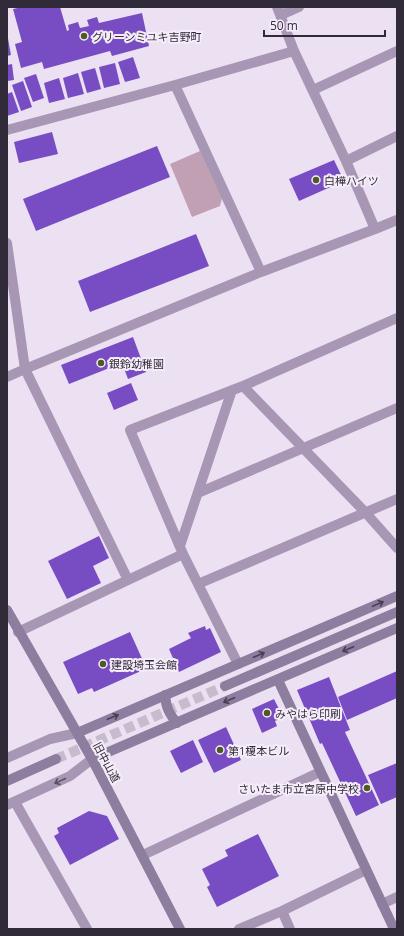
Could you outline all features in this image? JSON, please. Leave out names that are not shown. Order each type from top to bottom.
[{"type":"street","points":[[299,7],[279,11],[294,51],[346,161],[375,229]]},
{"type":"street","points":[[7,130],[294,51]]},
{"type":"street","points":[[313,90],[397,51]]},
{"type":"street","points":[[175,85],[261,272]]},
{"type":"street","points":[[346,161],[397,136]]},
{"type":"street","points":[[7,377],[261,272],[397,220]]},
{"type":"street","points":[[7,243],[25,369],[128,580]]},
{"type":"street","points":[[238,664],[182,550],[130,430],[243,386],[397,318]]},
{"type":"street","points":[[243,386],[365,512],[397,548]]},
{"type":"street","points":[[18,632],[128,580],[182,550],[198,493],[232,390]]},
{"type":"street","points":[[198,493],[397,408]]},
{"type":"street","points":[[198,584],[397,499]]},
{"type":"street","points":[[7,758],[50,738],[78,733],[397,596]]},
{"type":"street","name":"旧中山道","points":[[7,610],[18,632],[78,733],[143,855],[180,929]]},
{"type":"street","points":[[225,686],[397,612]]},
{"type":"street","points":[[87,929],[11,803],[70,776],[92,759],[397,628]]},
{"type":"street","points":[[278,680],[394,929]]},
{"type":"street","points":[[165,695],[167,710],[177,723]]},
{"type":"street","points":[[7,781],[56,759]]},
{"type":"street","points":[[143,855],[320,772]]},
{"type":"street","points":[[239,929],[282,911],[366,870]]},
{"type":"street","points":[[382,904],[397,897]]},
{"type":"street","points":[[282,911],[290,929]]},
{"type":"shaded area","points":[[200,151],[222,198],[220,206],[192,217],[170,164]]},
{"type":"building","name":"グリーンミユキ吉野町","points":[[22,7],[60,7],[67,31],[69,30],[68,25],[78,22],[80,28],[89,26],[87,20],[97,17],[99,23],[142,13],[149,46],[112,56],[110,51],[44,69],[42,62],[21,68],[15,44],[22,42],[13,9]]},
{"type":"building","points":[[7,33],[11,55],[7,56]]},
{"type":"building","points":[[133,57],[140,78],[125,82],[118,62]]},
{"type":"building","points":[[115,63],[120,84],[104,88],[99,67]]},
{"type":"building","points":[[12,64],[14,80],[7,81],[7,65]]},
{"type":"building","points":[[95,68],[101,89],[87,93],[81,72]]},
{"type":"building","points":[[78,73],[84,94],[68,98],[63,78]]},
{"type":"building","points":[[36,74],[44,98],[33,102],[24,78]]},
{"type":"building","points":[[59,78],[65,99],[49,103],[44,83]]},
{"type":"building","points":[[23,81],[32,107],[21,111],[12,85]]},
{"type":"building","points":[[12,92],[19,112],[7,116],[7,94]]},
{"type":"building","points":[[52,132],[58,154],[19,163],[14,142]]},
{"type":"building","points":[[157,146],[170,177],[36,231],[23,199]]},
{"type":"building","name":"白樺ハイツ","points":[[334,160],[344,181],[299,201],[289,179]]},
{"type":"building","points":[[196,234],[209,266],[90,312],[78,281]]},
{"type":"building","points":[[133,337],[146,372],[128,379],[122,363],[69,384],[61,365]]},
{"type":"building","points":[[131,383],[138,400],[114,410],[107,393]]},
{"type":"building","points":[[99,536],[109,558],[93,566],[101,583],[67,599],[48,561]]},
{"type":"building","points":[[205,626],[206,630],[210,628],[221,652],[179,672],[169,649],[191,638],[188,633]]},
{"type":"building","name":"建設埼玉会館","points":[[130,632],[144,663],[138,665],[141,671],[94,692],[92,688],[78,694],[63,662]]},
{"type":"building","points":[[397,671],[397,698],[347,720],[338,697]]},
{"type":"building","points":[[329,677],[350,730],[345,732],[379,805],[356,816],[322,743],[320,744],[297,690]]},
{"type":"building","name":"みやはら印刷","points":[[274,699],[283,717],[275,721],[277,726],[262,733],[252,709]]},
{"type":"building","name":"第1榎本ビル","points":[[226,727],[241,760],[214,773],[198,740]]},
{"type":"building","points":[[193,740],[203,762],[181,773],[170,751]]},
{"type":"building","points":[[397,763],[397,797],[381,804],[368,775]]},
{"type":"building","points":[[89,811],[107,816],[119,839],[70,865],[54,836],[59,833],[57,828]]},
{"type":"building","points":[[258,834],[279,876],[217,907],[207,887],[210,885],[202,869],[228,856],[225,850]]},
{"type":"tunnel","points":[[56,759],[225,686]]},
{"type":"place","name":"グリーンミユキ吉野町","points":[[84,36]]},
{"type":"place","name":"白樺ハイツ","points":[[316,180]]},
{"type":"place","name":"銀鈴幼稚園","points":[[101,363]]},
{"type":"place","name":"建設埼玉会館","points":[[103,664]]},
{"type":"place","name":"みやはら印刷","points":[[267,713]]},
{"type":"place","name":"第1榎本ビル","points":[[220,750]]},
{"type":"place","name":"さいたま市立宮原中学校","points":[[367,788]]}]
